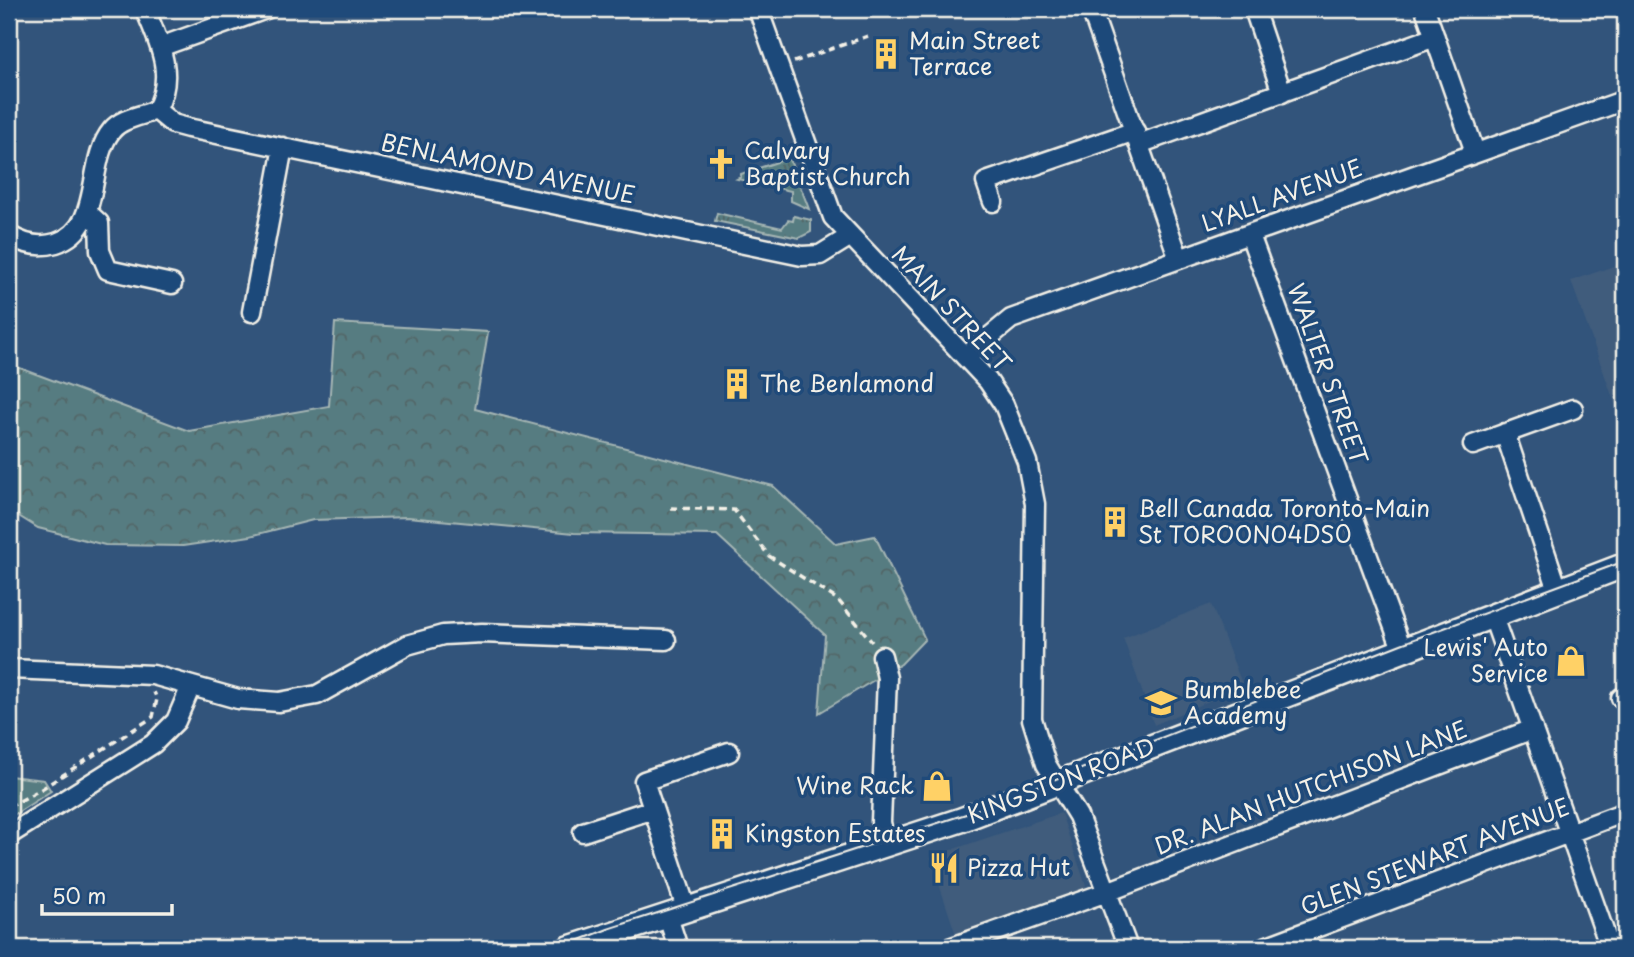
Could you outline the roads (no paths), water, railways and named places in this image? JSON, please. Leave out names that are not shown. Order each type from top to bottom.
[{"type":"main road","name":"KINGSTON ROAD","points":[[569,948],[884,845],[1058,784],[1492,614],[1625,565]]},
{"type":"street","points":[[9,235],[34,245],[58,242],[76,230],[87,212],[110,132],[126,120],[156,110],[166,77],[160,47],[145,9]]},
{"type":"street","points":[[160,47],[266,9]]},
{"type":"street","name":"MAIN STREET","points":[[758,9],[833,217],[849,237],[988,380],[1004,405],[1033,484],[1032,719],[1041,753],[1078,816],[1128,948]]},
{"type":"street","points":[[1091,9],[1179,259]]},
{"type":"street","points":[[1254,9],[1282,93]]},
{"type":"street","points":[[1425,9],[1475,152]]},
{"type":"street","points":[[993,202],[986,182],[1282,93],[1435,37]]},
{"type":"street","name":"LYALL AVENUE","points":[[965,357],[1011,319],[1625,100]]},
{"type":"street","name":"BENLAMOND AVENUE","points":[[156,110],[173,124],[188,128],[802,256],[820,255],[849,237]]},
{"type":"street","points":[[252,312],[283,147]]},
{"type":"street","points":[[87,212],[100,223],[100,251],[108,270],[172,284]]},
{"type":"street","name":"WALTER STREET","points":[[1250,235],[1402,649]]},
{"type":"street","points":[[1473,445],[1573,409]]},
{"type":"street","points":[[1505,433],[1558,590]]},
{"type":"street","points":[[1492,614],[1610,948]]},
{"type":"street","points":[[9,669],[153,675],[249,701],[298,700],[328,690],[407,645],[460,633],[666,640]]},
{"type":"street","points":[[882,656],[887,678],[881,822],[884,845]]},
{"type":"street","points":[[9,835],[153,744],[176,721],[191,686]]},
{"type":"street","name":"DR. ALAN HUTCHISON LANE","points":[[949,948],[1107,892],[1533,729]]},
{"type":"street","points":[[678,948],[677,911],[644,781],[729,752]]},
{"type":"street","points":[[583,832],[653,809]]},
{"type":"street","name":"GLEN STEWART AVENUE","points":[[1262,948],[1625,812]]},
{"type":"tram line","points":[[560,948],[608,929],[966,814],[1401,644],[1625,561]]},
{"type":"place","name":"Main Street Terrace","points":[[886,54]]},
{"type":"place","name":"Calvary Baptist Church","points":[[721,164]]},
{"type":"place","name":"The Benlamond","points":[[737,384]]},
{"type":"place","name":"Bell Canada Toronto-Main St TOROON04DS0","points":[[1115,522]]},
{"type":"place","name":"Lewis' Auto Service","points":[[1571,661]]},
{"type":"place","name":"Bumblebee Academy","points":[[1161,703]]},
{"type":"place","name":"Wine Rack","points":[[937,786]]},
{"type":"place","name":"Kingston Estates","points":[[722,834]]},
{"type":"place","name":"Pizza Hut","points":[[944,868]]}]
